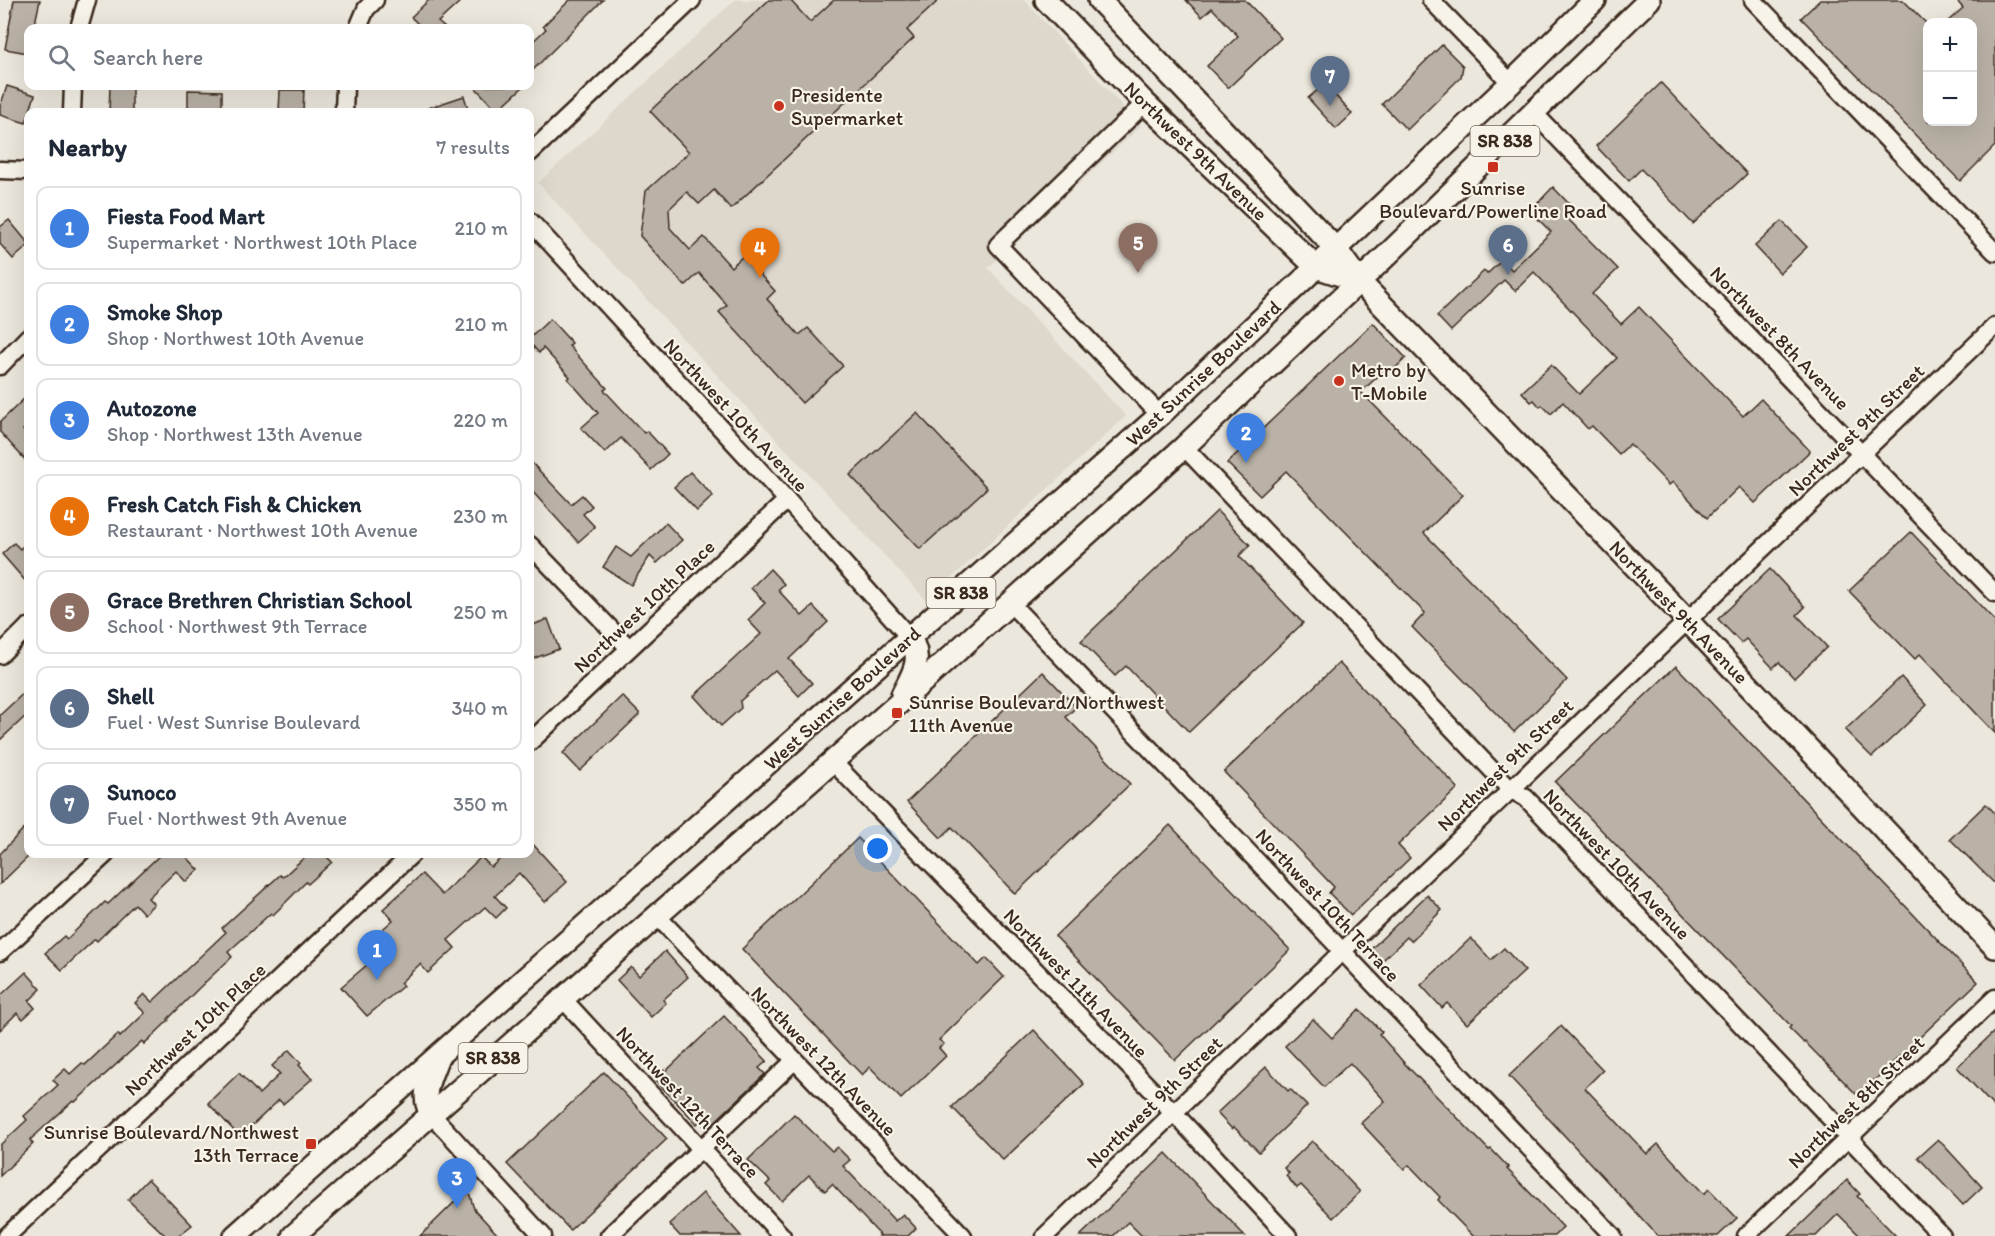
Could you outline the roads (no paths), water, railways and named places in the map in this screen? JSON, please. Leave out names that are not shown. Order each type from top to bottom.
[{"type":"main road","name":"Northwest 9th Avenue","points":[[1046,0],[1145,103],[1316,267],[1359,281]]},
{"type":"main road","name":"Northwest 9th Avenue","points":[[1099,0],[1335,249],[1359,281],[1687,620],[1995,947]]},
{"type":"main road","name":"West Sunrise Boulevard","points":[[235,1236],[1160,415],[1511,83],[1595,0]]},
{"type":"main road","name":"West Sunrise Boulevard","points":[[296,1235],[1011,604],[1184,447],[1649,0]]},
{"type":"main road","points":[[898,704],[914,672],[917,658],[917,648],[910,638]]},
{"type":"main road","points":[[431,1114],[426,1091],[438,1056]]},
{"type":"street","points":[[80,24],[87,0]]},
{"type":"street","points":[[360,24],[366,9],[375,0]]},
{"type":"street","points":[[534,149],[692,0]]},
{"type":"street","points":[[1431,0],[1511,83]]},
{"type":"street","points":[[1753,0],[1995,252]]},
{"type":"street","points":[[72,108],[73,90]]},
{"type":"street","points":[[344,108],[345,90]]},
{"type":"street","points":[[1145,103],[998,245],[1160,415]]},
{"type":"street","name":"Northwest 8th Avenue","points":[[1534,112],[1995,593]]},
{"type":"street","points":[[0,170],[24,171]]},
{"type":"street","name":"Northwest 10th Avenue","points":[[534,225],[787,500],[910,638]]},
{"type":"street","name":"Northwest 9th Street","points":[[1045,1236],[1995,326]]},
{"type":"street","points":[[0,366],[24,341]]},
{"type":"street","name":"Northwest 10th Avenue","points":[[1184,447],[1510,789],[1526,798],[1942,1236]]},
{"type":"street","name":"Northwest 10th Place","points":[[534,738],[787,500]]},
{"type":"street","points":[[534,549],[629,648]]},
{"type":"street","name":"Northwest 10th Terrace","points":[[1011,604],[1613,1236]]},
{"type":"street","points":[[0,655],[24,631]]},
{"type":"street","name":"Northwest 11th Avenue","points":[[832,761],[1174,1113],[1288,1236]]},
{"type":"street","points":[[0,952],[102,858]]},
{"type":"street","name":"Northwest 10th Place","points":[[7,1236],[408,858]]},
{"type":"street","name":"Northwest 12th Avenue","points":[[656,915],[963,1236]]},
{"type":"street","name":"Northwest 12th Terrace","points":[[562,998],[782,1236]]},
{"type":"street","name":"Northwest 8th Street","points":[[1746,1236],[1995,998]]},
{"type":"street","points":[[609,1236],[794,1061]]},
{"type":"street","points":[[431,1114],[543,1236]]},
{"type":"place","name":"Presidente Supermarket","points":[[779,106]]},
{"type":"place","name":"Sunoco","points":[[1330,106]]},
{"type":"place","name":"Sunrise Boulevard/Powerline Road","points":[[1493,167]]},
{"type":"place","name":"Grace Brethren Christian School","points":[[1138,273]]},
{"type":"place","name":"Shell","points":[[1508,275]]},
{"type":"place","name":"Fresh Catch Fish & Chicken","points":[[760,278]]},
{"type":"place","name":"Metro by T-Mobile","points":[[1339,381]]},
{"type":"place","name":"Smoke Shop","points":[[1246,463]]},
{"type":"place","name":"Sunrise Boulevard/Northwest 11th Avenue","points":[[897,713]]},
{"type":"place","name":"Fiesta Food Mart","points":[[377,980]]},
{"type":"place","name":"Sunrise Boulevard/Northwest 13th Terrace","points":[[311,1144]]},
{"type":"place","name":"Autozone","points":[[457,1208]]}]
